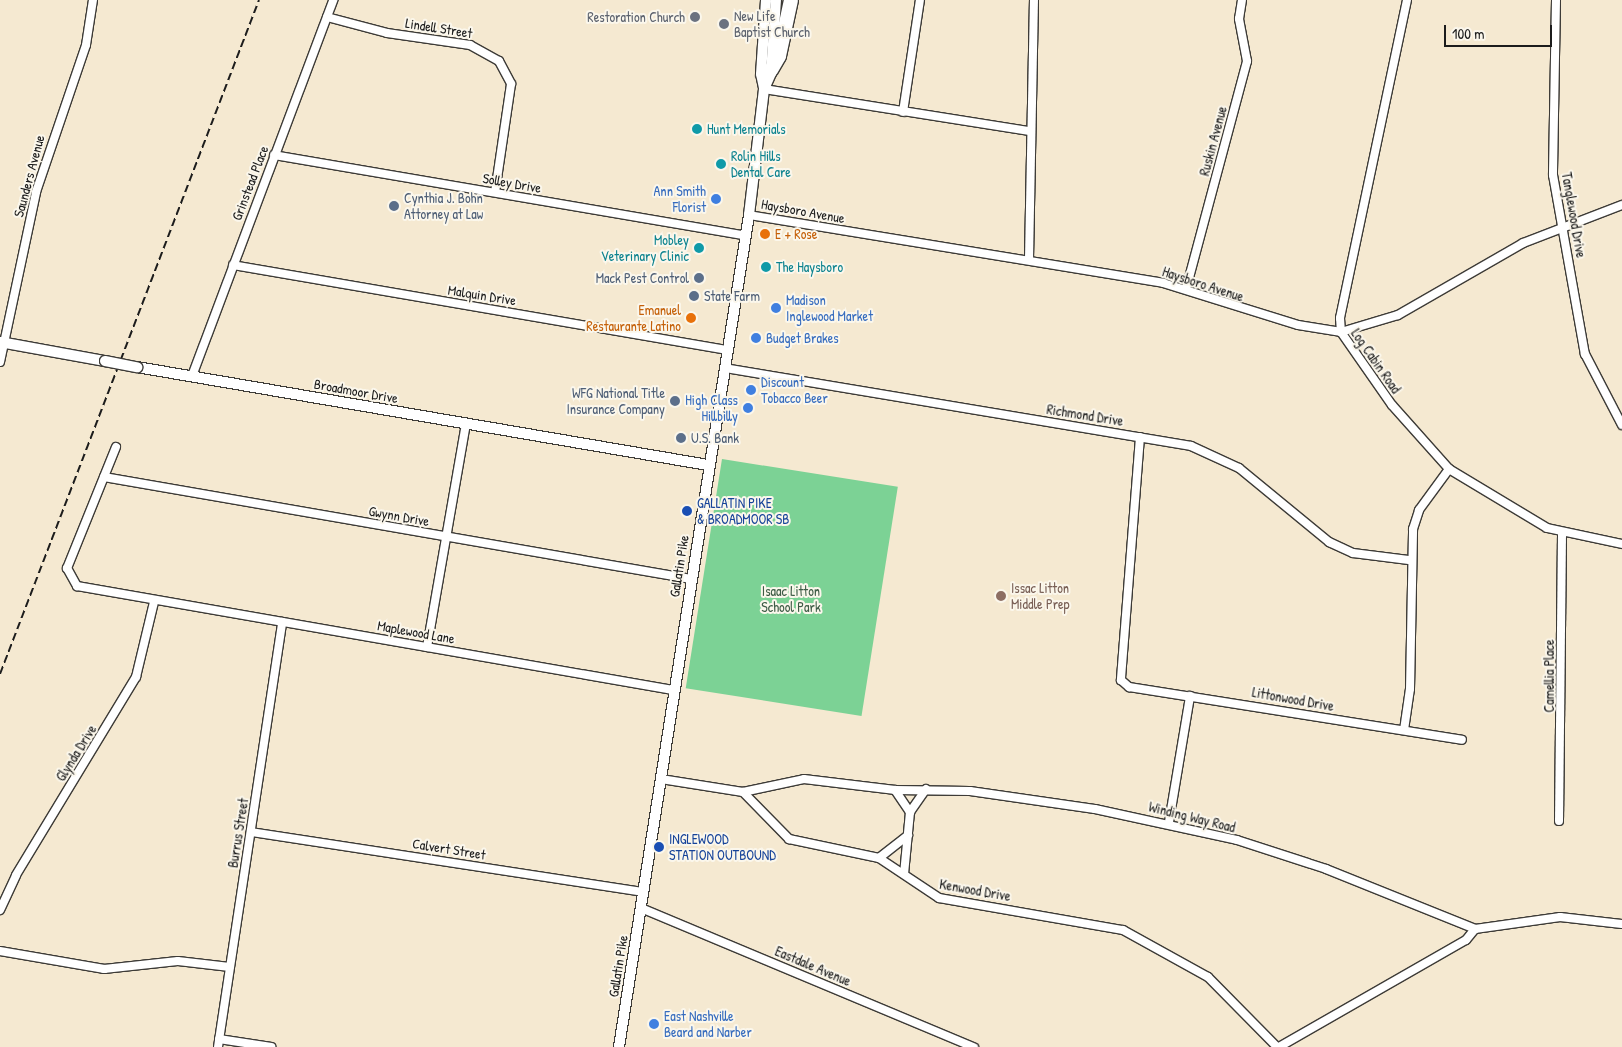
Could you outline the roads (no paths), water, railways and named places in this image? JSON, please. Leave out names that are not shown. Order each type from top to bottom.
[{"type":"highway","points":[[771,70],[779,56],[791,0]]},
{"type":"main road","name":"Gallatin Pike","points":[[764,88],[761,74],[766,0]]},
{"type":"main road","name":"Gallatin Pike","points":[[619,1047],[708,465],[746,236],[764,88],[771,70],[776,0]]},
{"type":"main road","name":"Broadmoor Drive","points":[[2,343],[708,465]]},
{"type":"street","name":"Saunders Avenue","points":[[0,362],[2,343],[36,192],[86,45],[93,0]]},
{"type":"street","name":"Grinstead Place","points":[[192,376],[333,0]]},
{"type":"street","points":[[903,112],[920,0]]},
{"type":"street","points":[[1029,259],[1034,0]]},
{"type":"street","name":"Ruskin Avenue","points":[[1186,289],[1247,61],[1239,19],[1242,0]]},
{"type":"street","name":"Log Cabin Road","points":[[1407,0],[1340,318],[1341,332],[1392,405],[1449,469],[1528,520],[1562,532],[1622,544]]},
{"type":"street","name":"Tanglewood Drive","points":[[1556,0],[1552,159],[1585,354],[1622,425]]},
{"type":"street","name":"Lindell Street","points":[[327,17],[387,33],[470,45],[499,60],[510,84],[495,192]]},
{"type":"street","points":[[764,88],[903,112],[1030,131]]},
{"type":"street","name":"Solley Drive","points":[[274,155],[746,236]]},
{"type":"street","name":"Haysboro Avenue","points":[[749,215],[1029,259],[1186,289],[1298,325],[1341,332],[1398,315],[1523,243],[1564,225],[1622,205]]},
{"type":"street","name":"Malquin Drive","points":[[233,265],[727,350]]},
{"type":"street","name":"Richmond Drive","points":[[725,368],[1191,446],[1239,468],[1329,542],[1353,553],[1410,560]]},
{"type":"street","points":[[428,647],[466,424]]},
{"type":"street","name":"Littonwood Drive","points":[[1140,437],[1121,680],[1129,687],[1462,740]]},
{"type":"street","name":"Maplewood Lane","points":[[116,447],[67,568],[70,578],[88,590],[673,690]]},
{"type":"street","points":[[1404,730],[1410,689],[1410,560],[1419,510],[1449,469]]},
{"type":"street","name":"Gwynn Drive","points":[[104,476],[691,579]]},
{"type":"street","name":"Camellia Place","points":[[1559,821],[1562,532]]},
{"type":"street","name":"Glynda Drive","points":[[0,910],[16,875],[136,677],[154,602]]},
{"type":"street","name":"Burrus Street","points":[[218,1043],[282,622]]},
{"type":"street","points":[[1169,822],[1190,696]]},
{"type":"street","points":[[660,779],[742,792]]},
{"type":"street","name":"Winding Way Road","points":[[742,792],[804,779],[895,790],[970,791],[1169,822],[1326,869],[1475,928],[1560,917],[1622,924]]},
{"type":"street","points":[[904,874],[910,812],[926,789]]},
{"type":"street","points":[[895,790],[910,812]]},
{"type":"street","name":"Kenwood Drive","points":[[742,792],[789,839],[879,858],[939,898],[1123,930],[1208,977],[1278,1047]]},
{"type":"street","name":"Calvert Street","points":[[251,832],[643,892]]},
{"type":"street","points":[[879,858],[908,836]]},
{"type":"street","name":"Eastdale Avenue","points":[[641,908],[974,1047]]},
{"type":"street","points":[[1278,1047],[1466,940],[1475,928]]},
{"type":"street","points":[[0,951],[104,969],[178,961],[230,967]]},
{"type":"street","points":[[218,1043],[271,1047]]},
{"type":"railway","points":[[0,674],[259,0]]},
{"type":"place","name":"Restoration Church","points":[[695,17]]},
{"type":"place","name":"New Life Baptist Church","points":[[724,24]]},
{"type":"place","name":"Hunt Memorials","points":[[697,129]]},
{"type":"place","name":"Rolin Hills Dental Care","points":[[721,164]]},
{"type":"place","name":"Ann Smith Florist","points":[[716,199]]},
{"type":"place","name":"Cynthia J. Bohn Attorney at Law","points":[[394,206]]},
{"type":"place","name":"E + Rose","points":[[765,234]]},
{"type":"place","name":"Mobley Veterinary Clinic","points":[[699,248]]},
{"type":"place","name":"The Haysboro","points":[[766,267]]},
{"type":"place","name":"Mack Pest Control","points":[[699,278]]},
{"type":"place","name":"State Farm","points":[[694,296]]},
{"type":"place","name":"Madison Inglewood Market","points":[[776,308]]},
{"type":"place","name":"Emanuel Restaurante Latino","points":[[691,318]]},
{"type":"place","name":"Budget Brakes","points":[[756,338]]},
{"type":"place","name":"Discount Tobacco Beer","points":[[751,390]]},
{"type":"place","name":"WFG National Title Insurance Company","points":[[675,401]]},
{"type":"place","name":"High Class Hillbilly","points":[[748,408]]},
{"type":"place","name":"U.S. Bank","points":[[681,438]]},
{"type":"place","name":"GALLATIN PIKE & BROADMOOR SB","points":[[687,511]]},
{"type":"place","name":"Issac Litton Middle Prep","points":[[1001,596]]},
{"type":"place","name":"INGLEWOOD STATION OUTBOUND","points":[[659,847]]},
{"type":"place","name":"East Nashville Beard and Narber","points":[[654,1024]]},
{"type":"park label","name":"Isaac Litton School Park","points":[[791,600]]}]
